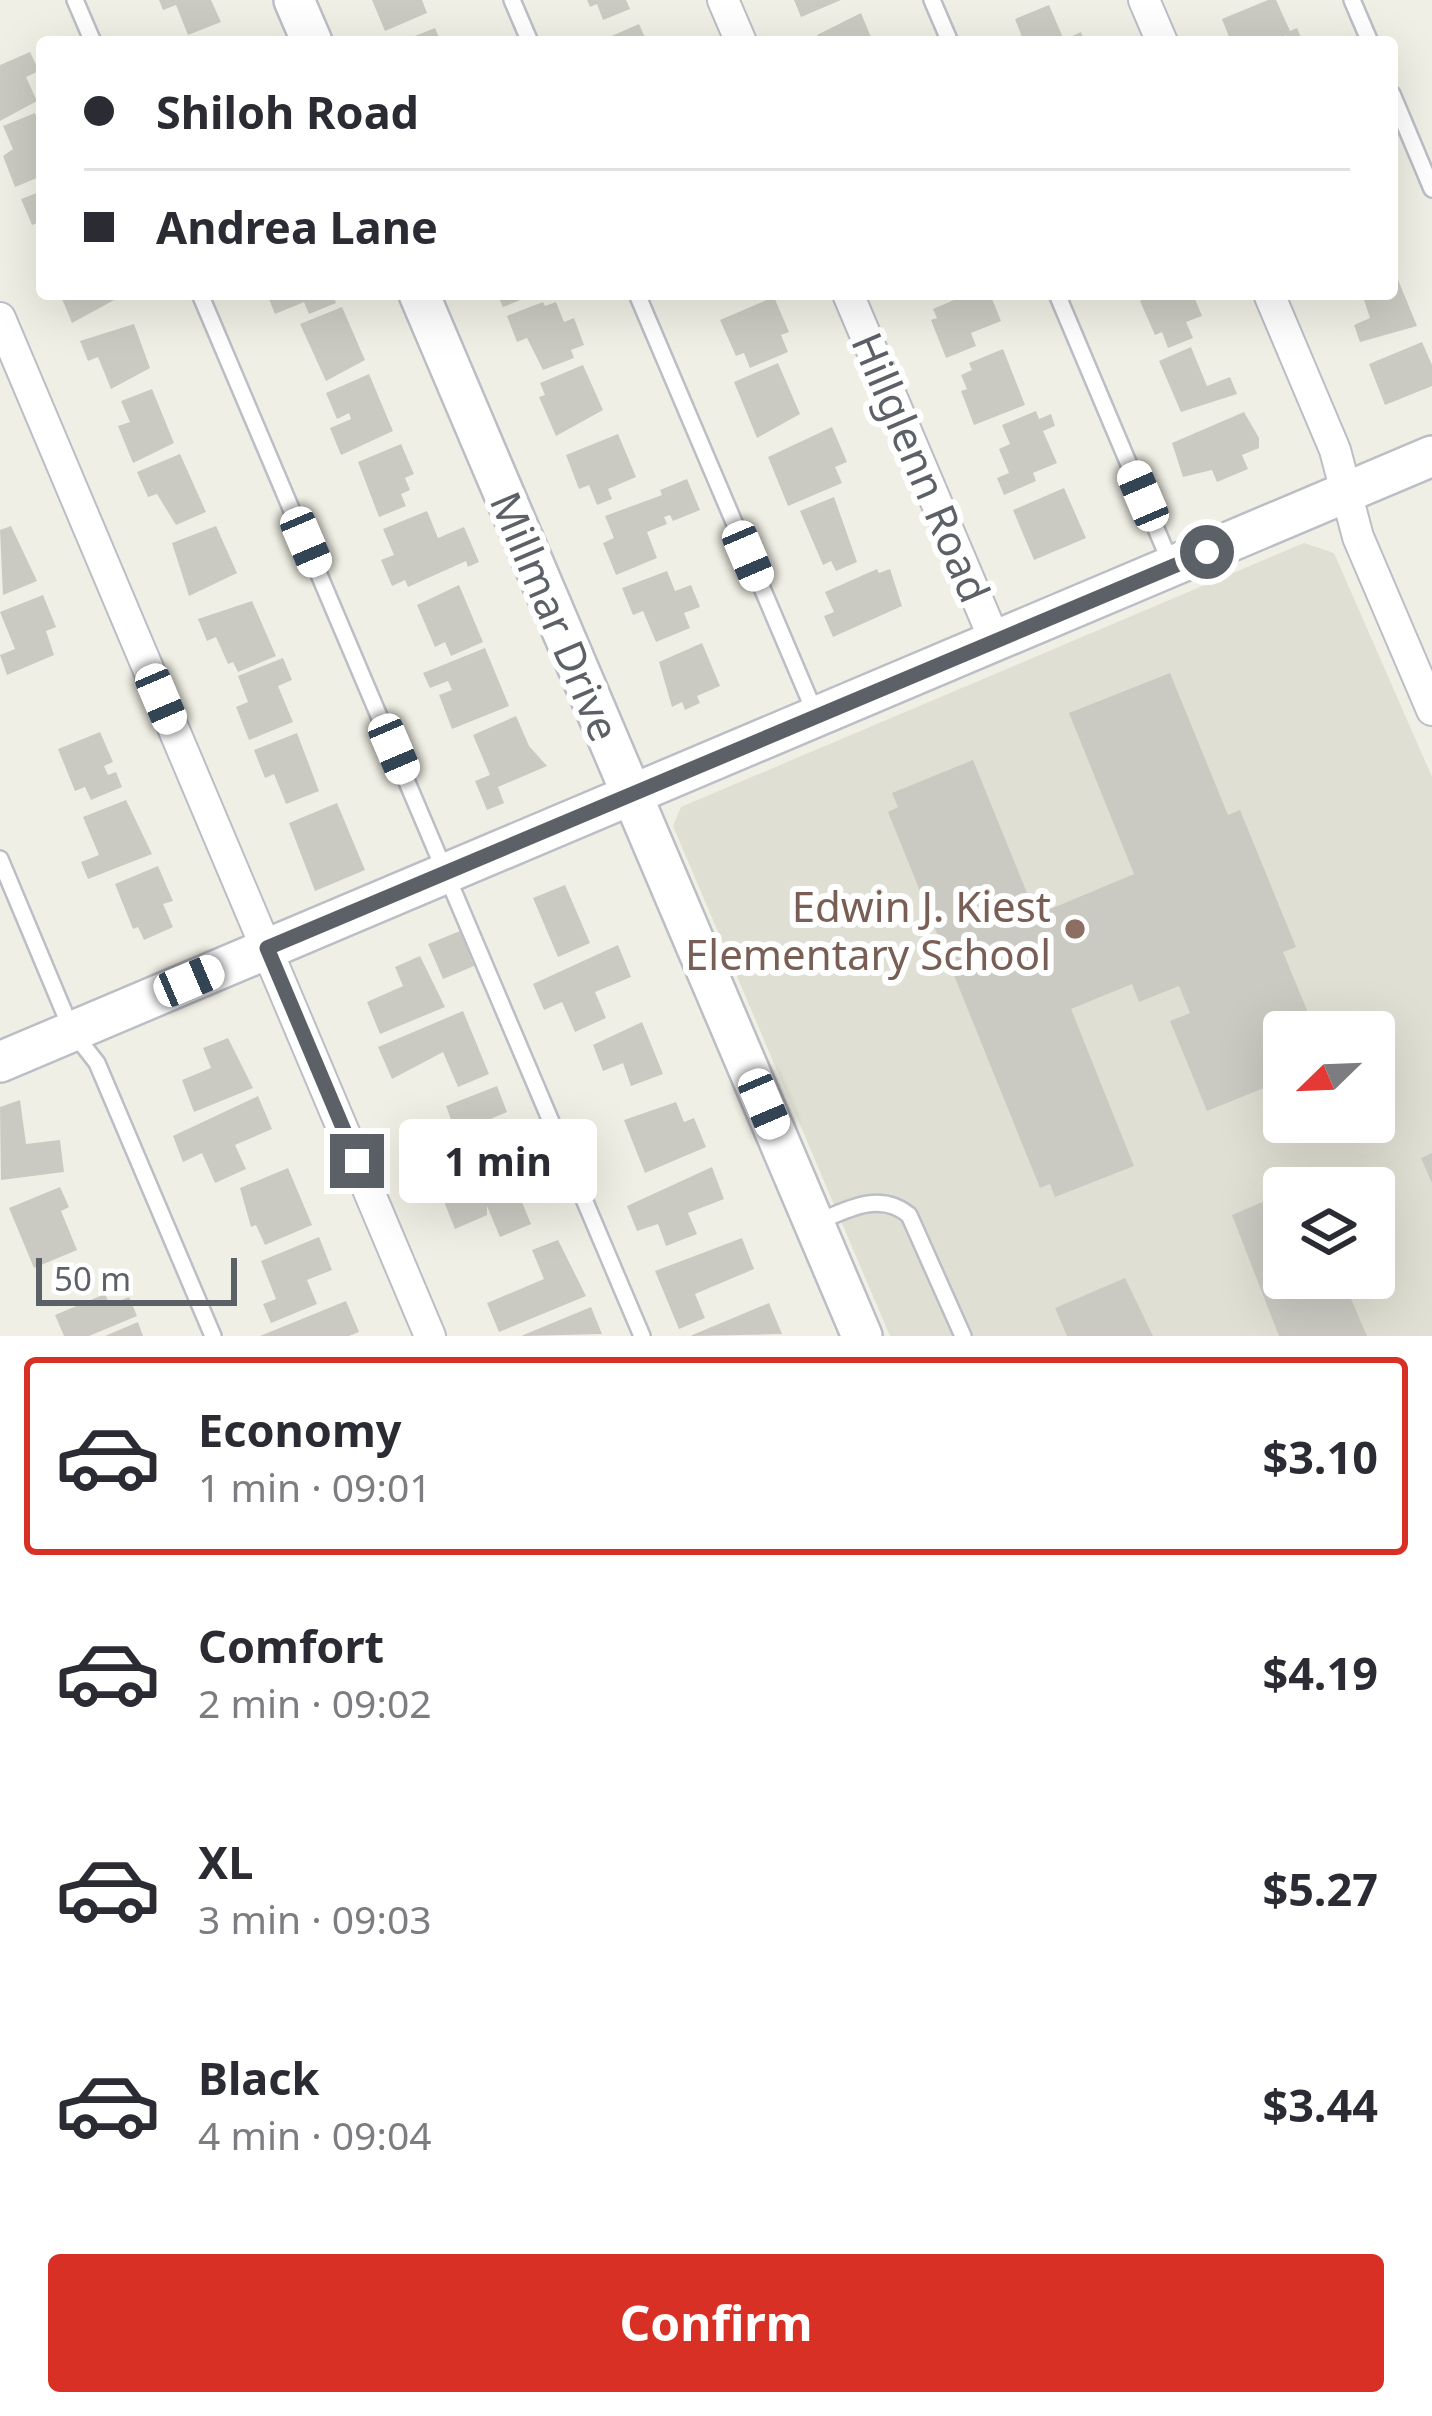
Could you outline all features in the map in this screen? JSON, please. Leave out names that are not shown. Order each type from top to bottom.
[{"type":"street","points":[[294,0],[309,36]]},
{"type":"street","points":[[723,0],[738,36]]},
{"type":"street","points":[[1144,0],[1159,36]]},
{"type":"street","name":"Millmar Drive","points":[[422,300],[862,1336]]},
{"type":"street","name":"Hillglenn Road","points":[[851,300],[995,641]]},
{"type":"street","points":[[1272,300],[1335,450],[1358,537],[1432,710]]},
{"type":"street","points":[[0,318],[430,1336]]},
{"type":"street","points":[[0,1062],[1432,456]]},
{"type":"lane","points":[[75,0],[90,36]]},
{"type":"lane","points":[[512,0],[527,36]]},
{"type":"lane","points":[[932,0],[947,36]]},
{"type":"lane","points":[[1352,0],[1367,36]]},
{"type":"lane","points":[[1398,108],[1432,189]]},
{"type":"lane","points":[[203,300],[643,1336]]},
{"type":"lane","points":[[640,300],[817,718]]},
{"type":"lane","points":[[1060,300],[1172,566]]},
{"type":"lane","points":[[0,859],[72,1031],[97,1063],[214,1336]]},
{"type":"lane","points":[[815,1224],[875,1201],[897,1204],[909,1214],[963,1336]]},
{"type":"shaded area","name":"Edwin J. Kiest Elementary School","points":[[1304,543],[1334,553],[1432,777],[1432,1336],[890,1336],[673,826],[681,807]]},
{"type":"building","points":[[159,0],[211,0],[221,22],[188,35],[176,5],[163,10]]},
{"type":"building","points":[[372,0],[422,0],[427,13],[385,31]]},
{"type":"building","points":[[587,0],[626,0],[630,9],[603,20],[597,4],[590,7]]},
{"type":"building","points":[[794,0],[841,0],[801,17]]},
{"type":"building","points":[[1276,0],[1290,31],[1297,28],[1300,36],[1229,36],[1222,19]]},
{"type":"building","points":[[1049,5],[1062,36],[1022,36],[1015,19]]},
{"type":"building","points":[[861,13],[871,36],[817,36]]},
{"type":"building","points":[[639,24],[644,36],[612,36]]},
{"type":"building","points":[[435,28],[438,36],[415,36]]},
{"type":"building","points":[[30,52],[36,65],[36,72],[26,77],[36,102],[0,121],[0,65]]},
{"type":"building","points":[[36,116],[36,178],[15,187],[3,156],[13,149],[3,126]]},
{"type":"building","points":[[36,193],[36,223],[32,225],[21,199]]},
{"type":"building","points":[[1398,280],[1417,326],[1360,342],[1354,325],[1370,318],[1364,300],[1398,300]]},
{"type":"building","points":[[62,300],[114,300],[72,323]]},
{"type":"building","points":[[269,300],[336,303],[309,314],[304,302],[275,314]]},
{"type":"building","points":[[775,300],[789,332],[781,335],[788,352],[750,368],[744,353],[736,356],[720,320]]},
{"type":"building","points":[[954,300],[992,300],[1001,321],[971,333],[976,346],[946,358],[931,320],[937,318],[933,309]]},
{"type":"building","points":[[1195,300],[1202,316],[1186,322],[1193,338],[1168,348],[1162,332],[1155,335],[1140,301]]},
{"type":"building","points":[[543,302],[545,306],[556,302],[564,322],[574,318],[584,345],[571,350],[574,358],[543,370],[527,338],[517,342],[507,316]]},
{"type":"building","points":[[342,307],[365,360],[326,381],[300,324]]},
{"type":"building","points":[[134,324],[150,368],[111,389],[98,357],[88,361],[80,341]]},
{"type":"building","points":[[1422,342],[1432,365],[1432,386],[1385,405],[1369,364]]},
{"type":"building","points":[[1191,347],[1207,386],[1230,377],[1237,394],[1181,412],[1159,361]]},
{"type":"building","points":[[1003,349],[1025,405],[974,425],[961,391],[967,389],[961,375],[972,370],[969,363]]},
{"type":"building","points":[[778,363],[800,414],[757,438],[734,382]]},
{"type":"building","points":[[583,365],[603,410],[556,436],[539,397],[545,395],[540,383]]},
{"type":"building","points":[[369,374],[393,431],[341,455],[330,428],[351,419],[349,413],[337,419],[326,393]]},
{"type":"building","points":[[152,389],[174,443],[133,463],[118,426],[130,422],[121,401]]},
{"type":"building","points":[[1036,411],[1039,419],[1051,414],[1055,426],[1043,431],[1057,463],[1033,473],[1036,481],[1004,495],[997,478],[1009,473],[999,449],[1010,444],[1002,425]]},
{"type":"building","points":[[1244,412],[1259,438],[1259,448],[1242,455],[1248,469],[1217,482],[1212,470],[1183,477],[1172,443]]},
{"type":"building","points":[[832,427],[847,462],[835,467],[842,483],[788,506],[768,457]]},
{"type":"building","points":[[618,434],[636,477],[608,489],[612,499],[597,505],[589,485],[579,489],[566,455]]},
{"type":"building","points":[[401,444],[414,474],[405,478],[410,490],[401,494],[406,506],[379,517],[358,462]]},
{"type":"building","points":[[180,454],[206,512],[176,525],[157,494],[148,497],[137,472]]},
{"type":"building","points":[[687,479],[700,510],[673,521],[670,515],[664,517],[667,524],[647,532],[657,558],[616,575],[603,543],[614,538],[605,516],[662,495],[660,490]]},
{"type":"building","points":[[1064,488],[1086,538],[1034,560],[1013,510]]},
{"type":"building","points":[[834,497],[857,562],[836,571],[831,561],[823,565],[800,511]]},
{"type":"building","points":[[427,511],[438,538],[464,527],[479,562],[468,567],[466,561],[408,587],[405,580],[392,586],[381,560],[394,555],[383,529]]},
{"type":"building","points":[[11,526],[37,581],[3,595],[0,530]]},
{"type":"building","points":[[216,526],[237,573],[189,596],[172,543]]},
{"type":"building","points":[[877,569],[879,573],[890,569],[902,606],[833,637],[824,616],[834,612],[825,592]]},
{"type":"building","points":[[667,571],[675,591],[691,585],[700,607],[684,613],[690,628],[656,642],[643,611],[633,615],[622,588]]},
{"type":"building","points":[[459,585],[483,642],[451,656],[445,642],[435,647],[417,605]]},
{"type":"building","points":[[43,595],[56,627],[46,631],[54,655],[7,675],[0,655],[15,649],[0,612]]},
{"type":"building","points":[[252,601],[276,656],[238,672],[233,662],[228,664],[216,637],[207,641],[198,619]]},
{"type":"building","points":[[702,643],[720,686],[697,696],[700,703],[685,710],[682,702],[672,707],[659,662]]},
{"type":"building","points":[[485,648],[509,706],[452,729],[439,695],[452,690],[448,681],[430,688],[423,673]]},
{"type":"building","points":[[283,658],[292,680],[278,686],[293,722],[249,740],[236,707],[248,702],[238,676]]},
{"type":"building","points":[[1170,673],[1228,815],[1240,810],[1296,947],[1283,952],[1307,1011],[1263,1011],[1263,1088],[1207,1111],[1170,1021],[1190,1013],[1179,986],[1139,1002],[1132,984],[1071,1009],[1134,1166],[1055,1197],[1050,1184],[1040,1188],[888,812],[898,807],[892,793],[973,760],[1036,915],[1134,874],[1069,713]]},
{"type":"building","points":[[516,716],[529,746],[547,766],[498,787],[504,803],[487,810],[475,781],[490,775],[473,735]]},
{"type":"building","points":[[100,732],[113,762],[104,766],[108,775],[116,772],[122,787],[91,800],[85,787],[75,791],[58,749]]},
{"type":"building","points":[[297,733],[319,791],[286,804],[274,774],[265,778],[254,750]]},
{"type":"building","points":[[126,800],[152,854],[88,879],[81,862],[99,855],[83,817]]},
{"type":"building","points":[[337,803],[365,870],[315,891],[289,823]]},
{"type":"building","points":[[158,866],[173,901],[163,904],[173,927],[144,940],[138,927],[133,929],[115,884]]},
{"type":"building","points":[[565,885],[590,943],[558,957],[533,898]]},
{"type":"building","points":[[460,931],[474,966],[443,979],[428,944]]},
{"type":"building","points":[[618,945],[631,977],[595,992],[606,1018],[575,1032],[562,1002],[544,1010],[533,984]]},
{"type":"building","points":[[420,956],[445,1007],[380,1034],[367,1002],[403,986],[395,967]]},
{"type":"building","points":[[463,1011],[489,1074],[458,1087],[443,1052],[392,1079],[378,1047]]},
{"type":"building","points":[[642,1022],[663,1074],[631,1086],[623,1063],[603,1071],[593,1045]]},
{"type":"building","points":[[228,1038],[253,1088],[194,1112],[182,1080],[211,1068],[203,1048]]},
{"type":"building","points":[[497,1086],[507,1112],[488,1120],[501,1153],[434,1180],[421,1148],[456,1133],[446,1106]]},
{"type":"building","points":[[258,1096],[272,1129],[235,1145],[246,1169],[215,1183],[202,1153],[183,1162],[173,1136]]},
{"type":"building","points":[[20,1100],[26,1144],[60,1140],[64,1172],[1,1180],[0,1107]]},
{"type":"building","points":[[676,1102],[684,1122],[694,1118],[706,1147],[645,1173],[624,1120]]},
{"type":"building","points":[[1432,1153],[1432,1183],[1421,1158]]},
{"type":"building","points":[[526,1161],[537,1187],[519,1195],[531,1224],[500,1237],[487,1206],[487,1215],[455,1229],[441,1194]]},
{"type":"building","points":[[712,1167],[724,1199],[688,1213],[697,1234],[666,1246],[658,1224],[637,1231],[627,1206]]},
{"type":"building","points":[[288,1168],[312,1225],[265,1245],[256,1225],[251,1227],[240,1188]]},
{"type":"building","points":[[60,1187],[69,1207],[61,1211],[77,1250],[34,1268],[9,1208]]},
{"type":"building","points":[[1263,1202],[1263,1295],[1232,1215]]},
{"type":"building","points":[[319,1237],[332,1270],[307,1280],[317,1304],[271,1323],[263,1304],[276,1299],[261,1261]]},
{"type":"building","points":[[742,1238],[754,1269],[695,1294],[705,1318],[679,1329],[655,1271]]},
{"type":"building","points":[[558,1240],[586,1296],[499,1332],[487,1303],[544,1279],[532,1250]]},
{"type":"building","points":[[1125,1278],[1153,1336],[1067,1336],[1055,1308]]},
{"type":"building","points":[[105,1294],[110,1305],[129,1297],[137,1316],[89,1336],[64,1336],[55,1315]]},
{"type":"building","points":[[1265,1299],[1351,1299],[1367,1336],[1279,1336]]},
{"type":"building","points":[[346,1301],[359,1332],[260,1336]]},
{"type":"building","points":[[769,1303],[782,1334],[690,1336]]},
{"type":"building","points":[[591,1307],[602,1334],[521,1336]]},
{"type":"building","points":[[138,1322],[143,1336],[105,1336]]},
{"type":"place","name":"Edwin J. Kiest Elementary School","points":[[1075,929]]},
{"type":"route","points":[[357,1161],[267,948],[1207,552]]}]
